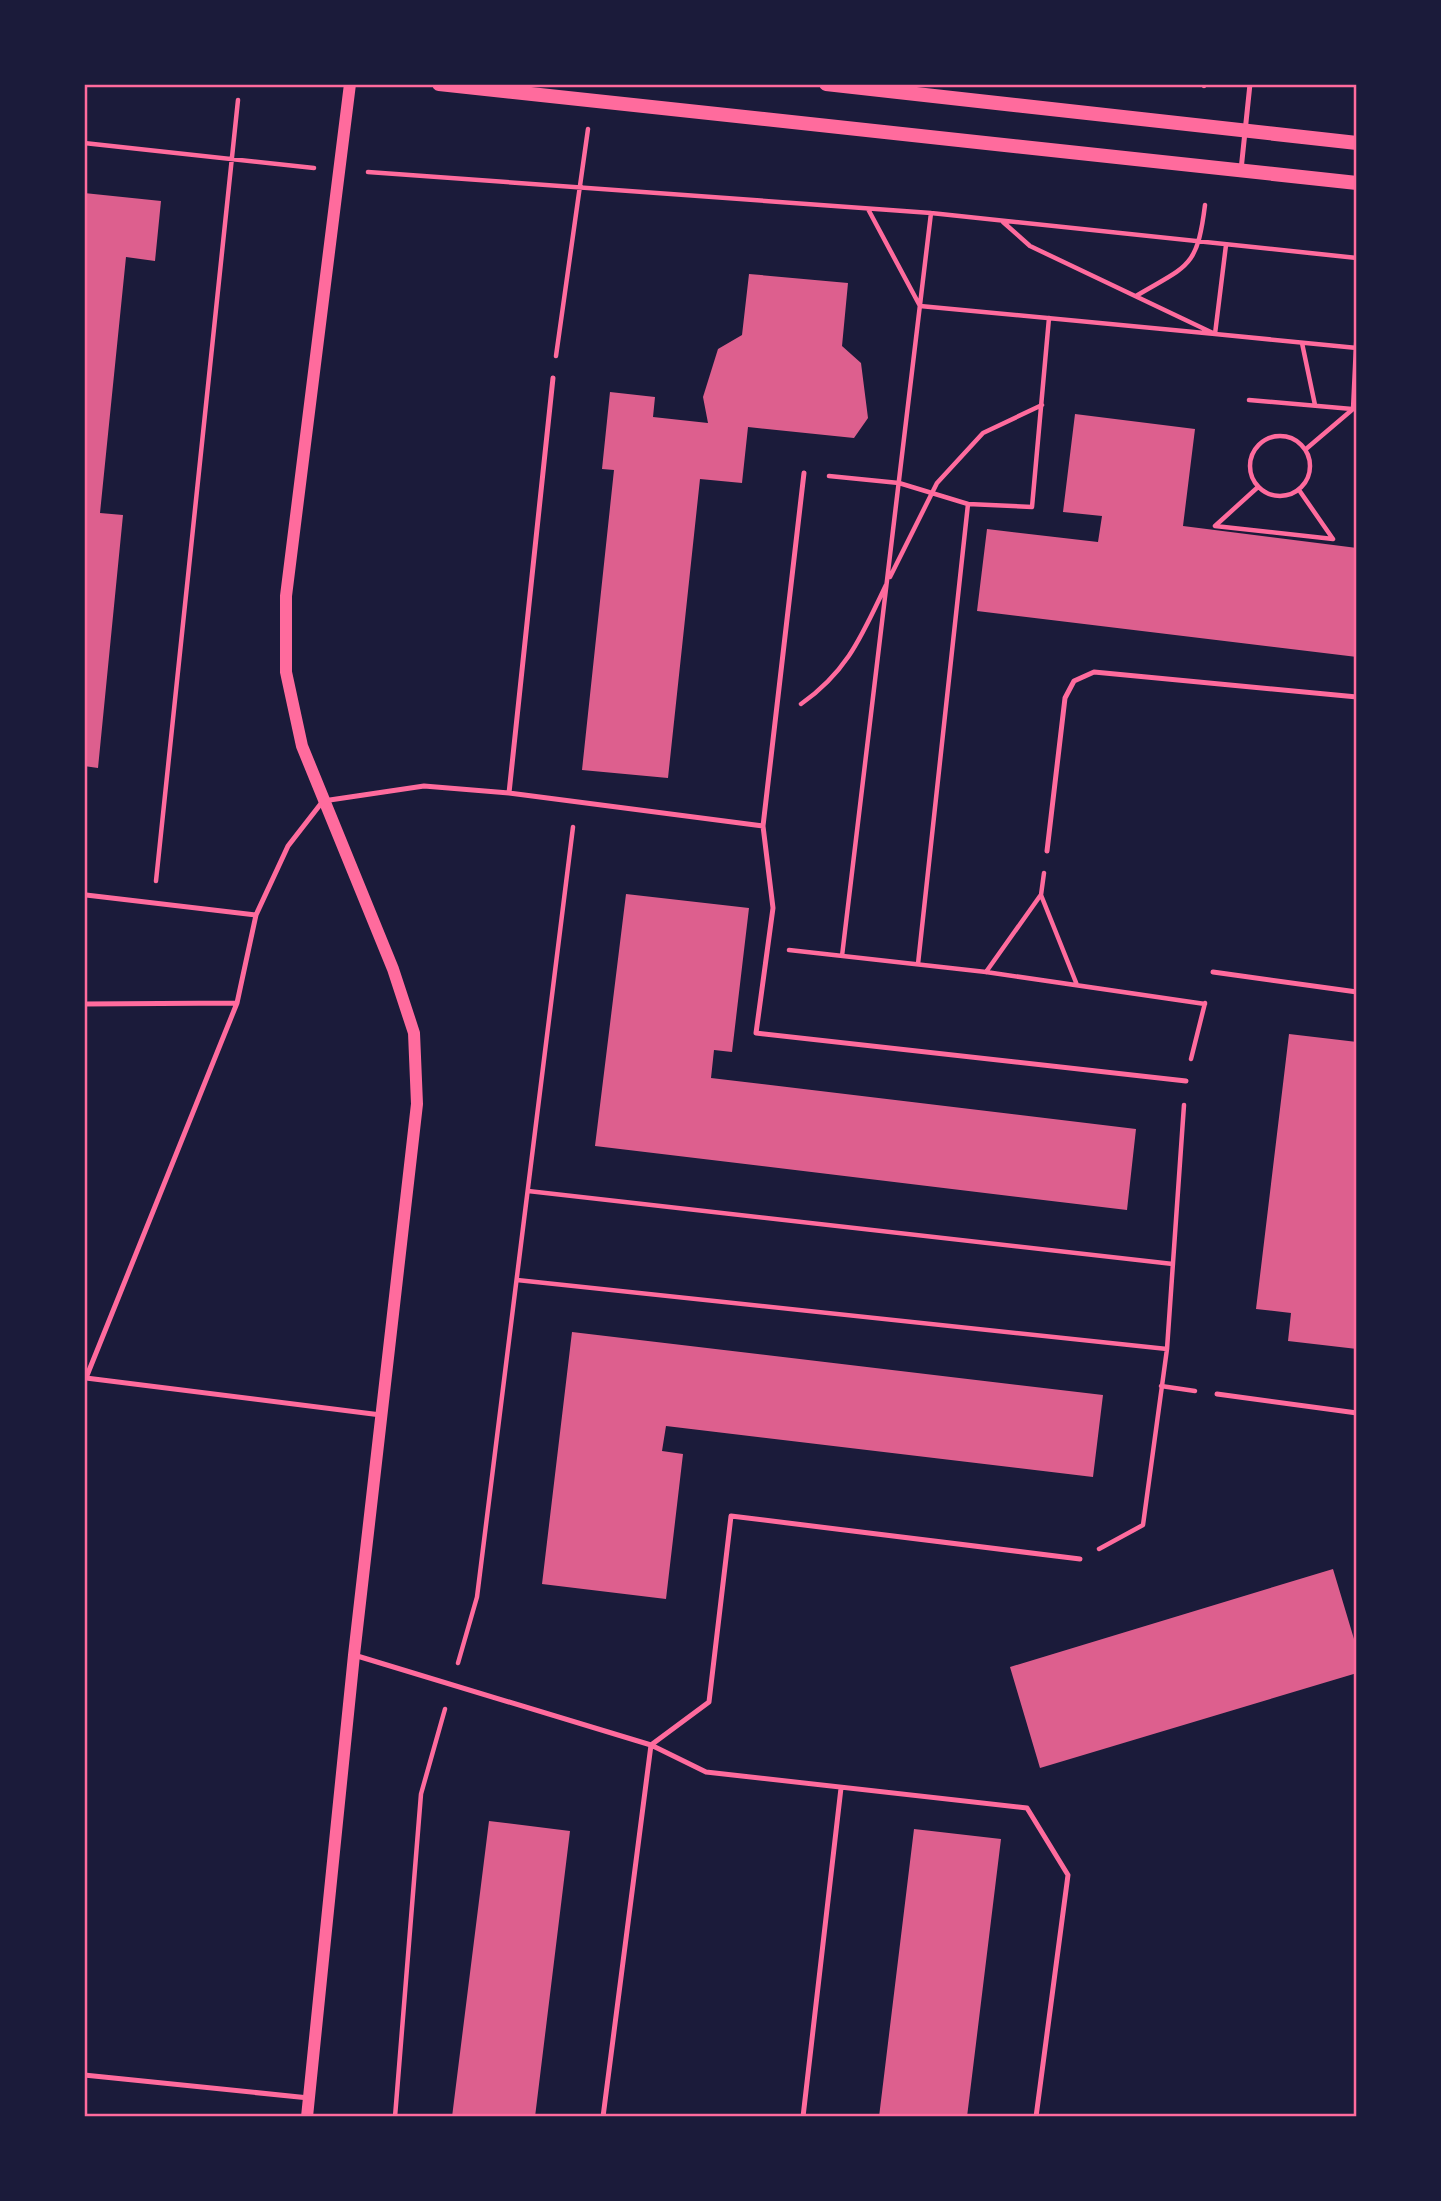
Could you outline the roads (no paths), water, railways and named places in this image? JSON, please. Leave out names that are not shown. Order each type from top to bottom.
[{"type":"main road","points":[[439,84],[535,89],[592,101],[1357,183]]},
{"type":"main road","points":[[826,84],[1357,142]]},
{"type":"street","points":[[307,2117],[354,1655],[417,1104],[414,1033],[393,969],[323,802],[303,746],[286,672],[286,596],[350,84]]},
{"type":"lane","points":[[1241,170],[1250,84]]},
{"type":"lane","points":[[509,793],[553,378]]},
{"type":"lane","points":[[804,474],[763,826],[773,908],[756,1033],[1186,1082]]},
{"type":"lane","points":[[1047,851],[1065,698],[1074,681],[1094,672],[1357,697]]},
{"type":"lane","points":[[382,1415],[85,1378],[237,1003],[256,915],[288,846],[323,802],[424,786],[509,793],[763,826]]},
{"type":"lane","points":[[86,895],[256,915]]},
{"type":"lane","points":[[1213,972],[1357,992]]},
{"type":"lane","points":[[84,1004],[237,1003]]},
{"type":"lane","points":[[1217,1394],[1357,1413]]},
{"type":"lane","points":[[603,2117],[651,1745],[709,1702],[731,1516],[1080,1559]]},
{"type":"lane","points":[[354,1655],[651,1745],[706,1772],[1027,1808],[1068,1875],[1036,2117]]},
{"type":"lane","points":[[803,2117],[841,1788]]},
{"type":"lane","points":[[84,2075],[309,2098]]}]
